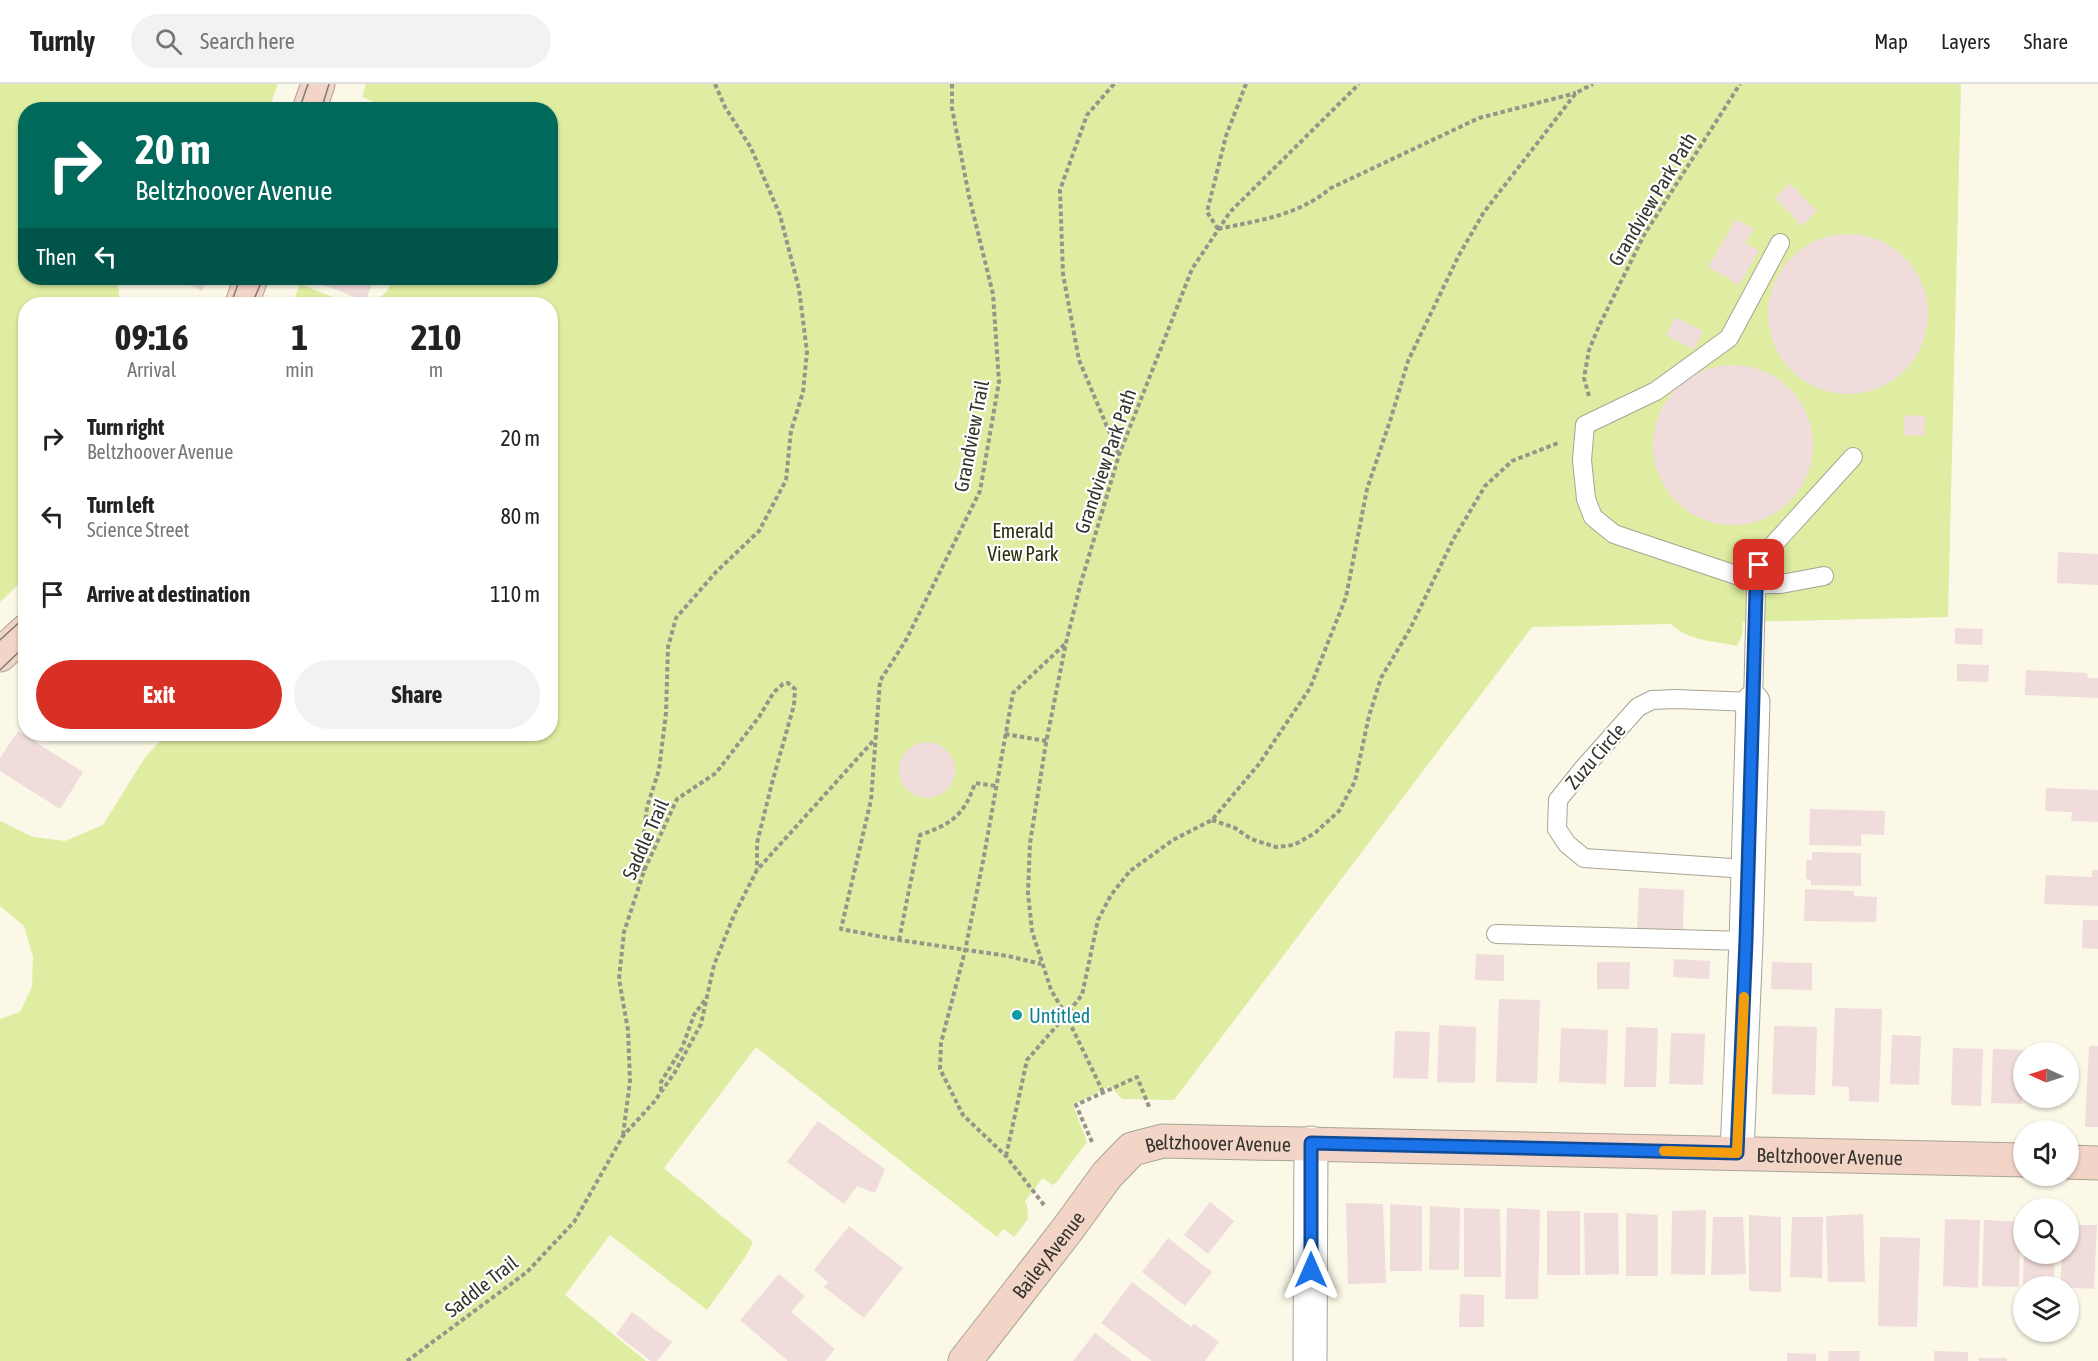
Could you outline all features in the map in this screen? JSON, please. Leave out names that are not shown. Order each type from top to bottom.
[{"type":"street","points":[[312,102],[318,84]]},
{"type":"street","points":[[0,655],[18,638]]},
{"type":"street","points":[[1737,1153],[1753,702]]},
{"type":"street","points":[[1310,1361],[1311,1143]]},
{"type":"street","name":"Beltzhoover Avenue","points":[[1148,1145],[1311,1143],[2013,1160]]},
{"type":"street","name":"Bailey Avenue","points":[[965,1361],[1107,1175],[1148,1145]]},
{"type":"street","points":[[2079,1162],[2098,1163]]},
{"type":"lane","points":[[1780,243],[1729,338],[1656,391],[1585,426],[1582,460],[1586,499],[1593,517],[1614,534],[1757,584],[1781,584],[1824,576]]},
{"type":"lane","points":[[1753,702],[1759,565],[1763,556],[1776,541],[1853,457]]},
{"type":"lane","name":"Zuzu Circle","points":[[1747,869],[1584,858],[1568,844],[1557,829],[1558,800],[1638,707],[1645,703],[1652,700],[1675,699],[1753,702]]},
{"type":"lane","points":[[1496,934],[1746,940]]},
{"type":"path","points":[[644,871],[641,858],[647,807],[659,770],[666,713],[668,646],[676,618],[716,572],[759,531],[786,480],[791,431],[803,392],[807,352],[799,289],[780,215],[751,148],[725,107],[715,84]]},
{"type":"path","name":"Grandview Trail","points":[[899,940],[841,929],[871,800],[880,681],[906,640],[980,491],[999,382],[993,294],[969,196],[952,108],[952,84]]},
{"type":"path","points":[[1114,84],[1087,114],[1060,190],[1063,274],[1079,360],[1119,455]]},
{"type":"path","points":[[1246,84],[1226,136],[1207,212],[1218,229],[1277,217],[1314,202],[1331,188],[1479,118],[1576,93],[1593,84]]},
{"type":"path","name":"Grandview Park Path","points":[[1103,1092],[1066,1015],[1051,990],[1032,931],[1028,893],[1030,843],[1047,741],[1066,643],[1080,586],[1119,455],[1192,268],[1230,212],[1359,84]]},
{"type":"path","name":"Grandview Park Path","points":[[1585,426],[1592,408],[1584,378],[1589,350],[1599,326],[1644,235],[1740,84]]},
{"type":"path","points":[[1006,1156],[1027,1060],[1082,995],[1098,920],[1111,896],[1130,871],[1173,840],[1212,820],[1259,764],[1310,688],[1346,597],[1367,489],[1408,361],[1459,255],[1484,212],[1576,93]]},
{"type":"path","points":[[1212,820],[1235,828],[1251,839],[1276,847],[1294,845],[1315,833],[1339,810],[1354,781],[1369,716],[1381,678],[1410,629],[1453,540],[1485,486],[1512,461],[1541,448],[1573,438],[1585,426]]},
{"type":"path","points":[[1066,643],[1013,693],[965,951],[940,1043],[940,1069],[963,1115],[1006,1156],[1040,1201],[1067,1230]]},
{"type":"path","name":"Saddle Trail","points":[[623,1136],[630,1081],[628,1030],[619,979],[624,932],[644,871],[677,799],[716,773],[759,717],[774,692],[783,684],[788,684],[795,689],[794,705],[757,843],[758,870]]},
{"type":"path","points":[[1005,734],[1047,741]]},
{"type":"path","name":"Saddle Trail","points":[[407,1361],[526,1272],[574,1222],[623,1136],[675,1072],[701,1024],[714,965],[735,915],[758,870],[876,738]]},
{"type":"path","points":[[996,786],[975,783],[969,802],[947,825],[920,835],[899,940],[1008,956],[1042,964]]},
{"type":"path","points":[[661,1092],[661,1082],[682,1048],[694,1015],[707,997]]},
{"type":"path","points":[[1107,1175],[1076,1105],[1137,1077],[1148,1145]]},
{"type":"green space","points":[[0,84],[278,84],[272,102],[18,102],[18,285],[118,285],[119,297],[18,297],[18,585],[0,602]]},
{"type":"green space","name":"Emerald View Park","points":[[366,84],[1961,84],[1948,617],[1743,622],[1742,635],[1737,646],[1693,637],[1671,624],[1532,627],[1174,1100],[1122,1099],[1110,1086],[1073,1105],[1087,1142],[1056,1183],[1052,1185],[1043,1178],[1025,1201],[1028,1219],[1014,1237],[1004,1229],[997,1237],[756,1047],[664,1168],[753,1242],[746,1256],[707,1310],[610,1235],[565,1295],[646,1361],[0,1361],[0,1019],[20,1012],[32,987],[33,957],[24,926],[0,906],[0,821],[33,837],[65,841],[103,825],[144,759],[160,741],[558,741],[558,297],[380,297],[390,285],[558,285],[558,102],[374,102],[362,97]]},
{"type":"green space","points":[[300,285],[302,285],[332,297],[295,297]]},
{"type":"building","points":[[1790,183],[1817,211],[1802,226],[1775,198]]},
{"type":"building","points":[[1736,219],[1754,229],[1745,243],[1759,251],[1739,285],[1708,267]]},
{"type":"building","points":[[1848,234],[1864,235],[1879,240],[1893,247],[1905,257],[1915,269],[1922,283],[1927,298],[1927,330],[1922,345],[1915,359],[1905,371],[1893,381],[1879,388],[1864,393],[1848,394],[1832,393],[1817,388],[1803,381],[1791,371],[1781,359],[1774,345],[1769,330],[1768,314],[1769,298],[1774,283],[1781,269],[1791,257],[1803,247],[1817,240],[1832,235]]},
{"type":"building","points":[[190,285],[205,285],[202,291]]},
{"type":"building","points":[[324,285],[372,285],[367,297],[355,297]]},
{"type":"building","points":[[1675,317],[1703,331],[1694,350],[1666,335]]},
{"type":"building","points":[[1733,365],[1749,366],[1764,371],[1778,378],[1790,388],[1800,400],[1807,414],[1812,429],[1812,461],[1807,476],[1800,490],[1790,502],[1778,512],[1764,519],[1749,524],[1733,525],[1717,524],[1702,519],[1688,512],[1676,502],[1666,490],[1659,476],[1654,461],[1653,445],[1654,429],[1659,414],[1666,400],[1676,388],[1688,378],[1702,371],[1717,366]]},
{"type":"building","points":[[1904,415],[1925,416],[1924,436],[1904,435]]},
{"type":"building","points":[[2058,552],[2098,554],[2098,585],[2057,583]]},
{"type":"building","points":[[1955,628],[1983,629],[1982,645],[1955,644]]},
{"type":"building","points":[[1957,664],[1989,665],[1988,682],[1957,681]]},
{"type":"building","points":[[2026,670],[2087,673],[2088,678],[2098,678],[2098,698],[2025,695]]},
{"type":"building","points":[[18,731],[18,741],[34,741],[83,772],[60,809],[0,771],[0,758]]},
{"type":"building","points":[[921,742],[933,742],[943,746],[951,754],[955,770],[951,786],[943,794],[933,798],[921,798],[911,794],[903,786],[899,776],[899,764],[903,754],[911,746]]},
{"type":"building","points":[[2046,788],[2098,790],[2098,822],[2071,821],[2072,812],[2045,811]]},
{"type":"building","points":[[1810,809],[1885,811],[1884,835],[1861,834],[1861,846],[1809,845]]},
{"type":"building","points":[[1812,852],[1861,853],[1861,886],[1811,885],[1811,880],[1806,879],[1806,860],[1812,860]]},
{"type":"building","points":[[2092,870],[2098,870],[2098,906],[2044,904],[2046,875],[2092,877]]},
{"type":"building","points":[[1639,888],[1684,890],[1683,930],[1637,929]]},
{"type":"building","points":[[1805,889],[1854,891],[1854,896],[1877,897],[1876,922],[1804,921]]},
{"type":"building","points":[[2083,920],[2098,920],[2098,949],[2082,948]]},
{"type":"building","points":[[1476,954],[1504,955],[1504,981],[1475,980]]},
{"type":"building","points":[[1674,959],[1710,961],[1709,979],[1673,977]]},
{"type":"building","points":[[1597,962],[1630,962],[1629,989],[1597,989]]},
{"type":"building","points":[[1772,962],[1812,963],[1812,990],[1771,989]]},
{"type":"building","points":[[1499,999],[1540,1000],[1537,1083],[1496,1082]]},
{"type":"building","points":[[1835,1008],[1882,1009],[1879,1102],[1849,1101],[1849,1087],[1832,1086]]},
{"type":"building","points":[[1439,1025],[1476,1027],[1475,1083],[1437,1082]]},
{"type":"building","points":[[1774,1026],[1817,1027],[1815,1095],[1772,1094]]},
{"type":"building","points":[[1626,1027],[1658,1028],[1656,1087],[1624,1087]]},
{"type":"building","points":[[1561,1028],[1608,1030],[1606,1084],[1559,1082]]},
{"type":"building","points":[[1395,1031],[1430,1032],[1428,1079],[1393,1078]]},
{"type":"building","points":[[1671,1033],[1705,1034],[1703,1085],[1669,1084]]},
{"type":"building","points":[[1892,1035],[1921,1036],[1919,1085],[1890,1084]]},
{"type":"building","points":[[2089,1046],[2098,1046],[2098,1127],[2085,1127]]},
{"type":"building","points":[[1953,1048],[1983,1049],[1981,1106],[1951,1105]]},
{"type":"building","points":[[1993,1049],[2013,1050],[2013,1104],[1991,1103]]},
{"type":"building","points":[[818,1121],[885,1169],[875,1193],[857,1186],[844,1204],[787,1162]]},
{"type":"building","points":[[1210,1202],[1234,1221],[1208,1254],[1184,1235]]},
{"type":"building","points":[[1346,1203],[1383,1204],[1386,1283],[1348,1284]]},
{"type":"building","points":[[1390,1204],[1422,1206],[1422,1271],[1390,1271]]},
{"type":"building","points":[[1430,1206],[1460,1208],[1459,1270],[1429,1270]]},
{"type":"building","points":[[1464,1208],[1500,1209],[1501,1277],[1464,1277]]},
{"type":"building","points":[[1507,1208],[1540,1210],[1538,1299],[1505,1299]]},
{"type":"building","points":[[1706,1210],[1705,1275],[1671,1274],[1672,1211]]},
{"type":"building","points":[[1547,1211],[1580,1211],[1580,1275],[1547,1275]]},
{"type":"building","points":[[1584,1213],[1618,1213],[1619,1274],[1585,1275]]},
{"type":"building","points":[[1626,1213],[1658,1215],[1658,1276],[1626,1276]]},
{"type":"building","points":[[1863,1214],[1865,1282],[1828,1282],[1826,1216]]},
{"type":"building","points":[[1749,1215],[1781,1217],[1781,1292],[1749,1291]]},
{"type":"building","points":[[1713,1217],[1743,1217],[1746,1274],[1711,1275]]},
{"type":"building","points":[[1792,1217],[1823,1217],[1822,1278],[1790,1277]]},
{"type":"building","points":[[1945,1219],[1980,1220],[1978,1288],[1943,1286]]},
{"type":"building","points":[[1984,1220],[2013,1222],[2013,1264],[2019,1264],[2019,1276],[2013,1276],[2013,1287],[1982,1286]]},
{"type":"building","points":[[2079,1225],[2097,1225],[2094,1289],[2079,1288],[2079,1276],[2061,1276],[2061,1264],[2079,1264]]},
{"type":"building","points":[[849,1226],[903,1268],[864,1318],[824,1287],[828,1282],[814,1270]]},
{"type":"building","points":[[1880,1237],[1920,1238],[1917,1327],[1878,1326]]},
{"type":"building","points":[[1168,1238],[1212,1272],[1185,1306],[1142,1272]]},
{"type":"building","points":[[2024,1264],[2055,1264],[2054,1276],[2023,1276]]},
{"type":"building","points":[[779,1274],[805,1296],[791,1312],[835,1349],[825,1361],[788,1361],[740,1320]]},
{"type":"building","points":[[1132,1282],[1191,1327],[1194,1324],[1219,1342],[1205,1361],[1152,1361],[1101,1323]]},
{"type":"building","points":[[1460,1294],[1484,1295],[1484,1327],[1459,1327]]},
{"type":"building","points":[[632,1312],[672,1342],[657,1361],[651,1361],[616,1334]]},
{"type":"building","points":[[1095,1333],[1132,1361],[1073,1361]]},
{"type":"building","points":[[1829,1351],[1860,1351],[1859,1361],[1828,1361]]},
{"type":"building","points":[[1934,1351],[1968,1352],[1968,1361],[1934,1361]]},
{"type":"building","points":[[1787,1353],[1816,1354],[1816,1361],[1787,1361]]},
{"type":"building","points":[[1979,1358],[2007,1358],[2007,1361],[1979,1361]]},
{"type":"tram line","points":[[302,102],[308,84]]},
{"type":"tram line","points":[[323,102],[329,84]]},
{"type":"tram line","points":[[233,297],[238,285]]},
{"type":"tram line","points":[[255,297],[260,285]]},
{"type":"tram line","points":[[0,640],[18,623]]},
{"type":"tram line","points":[[0,670],[18,653]]},
{"type":"slow traffic","points":[[1664,1151],[1737,1153],[1744,997]]},
{"type":"place","name":"Untitled","points":[[1017,1015]]},
{"type":"route","points":[[1311,1270],[1311,1143],[1737,1153],[1756,591],[1759,565]]}]
